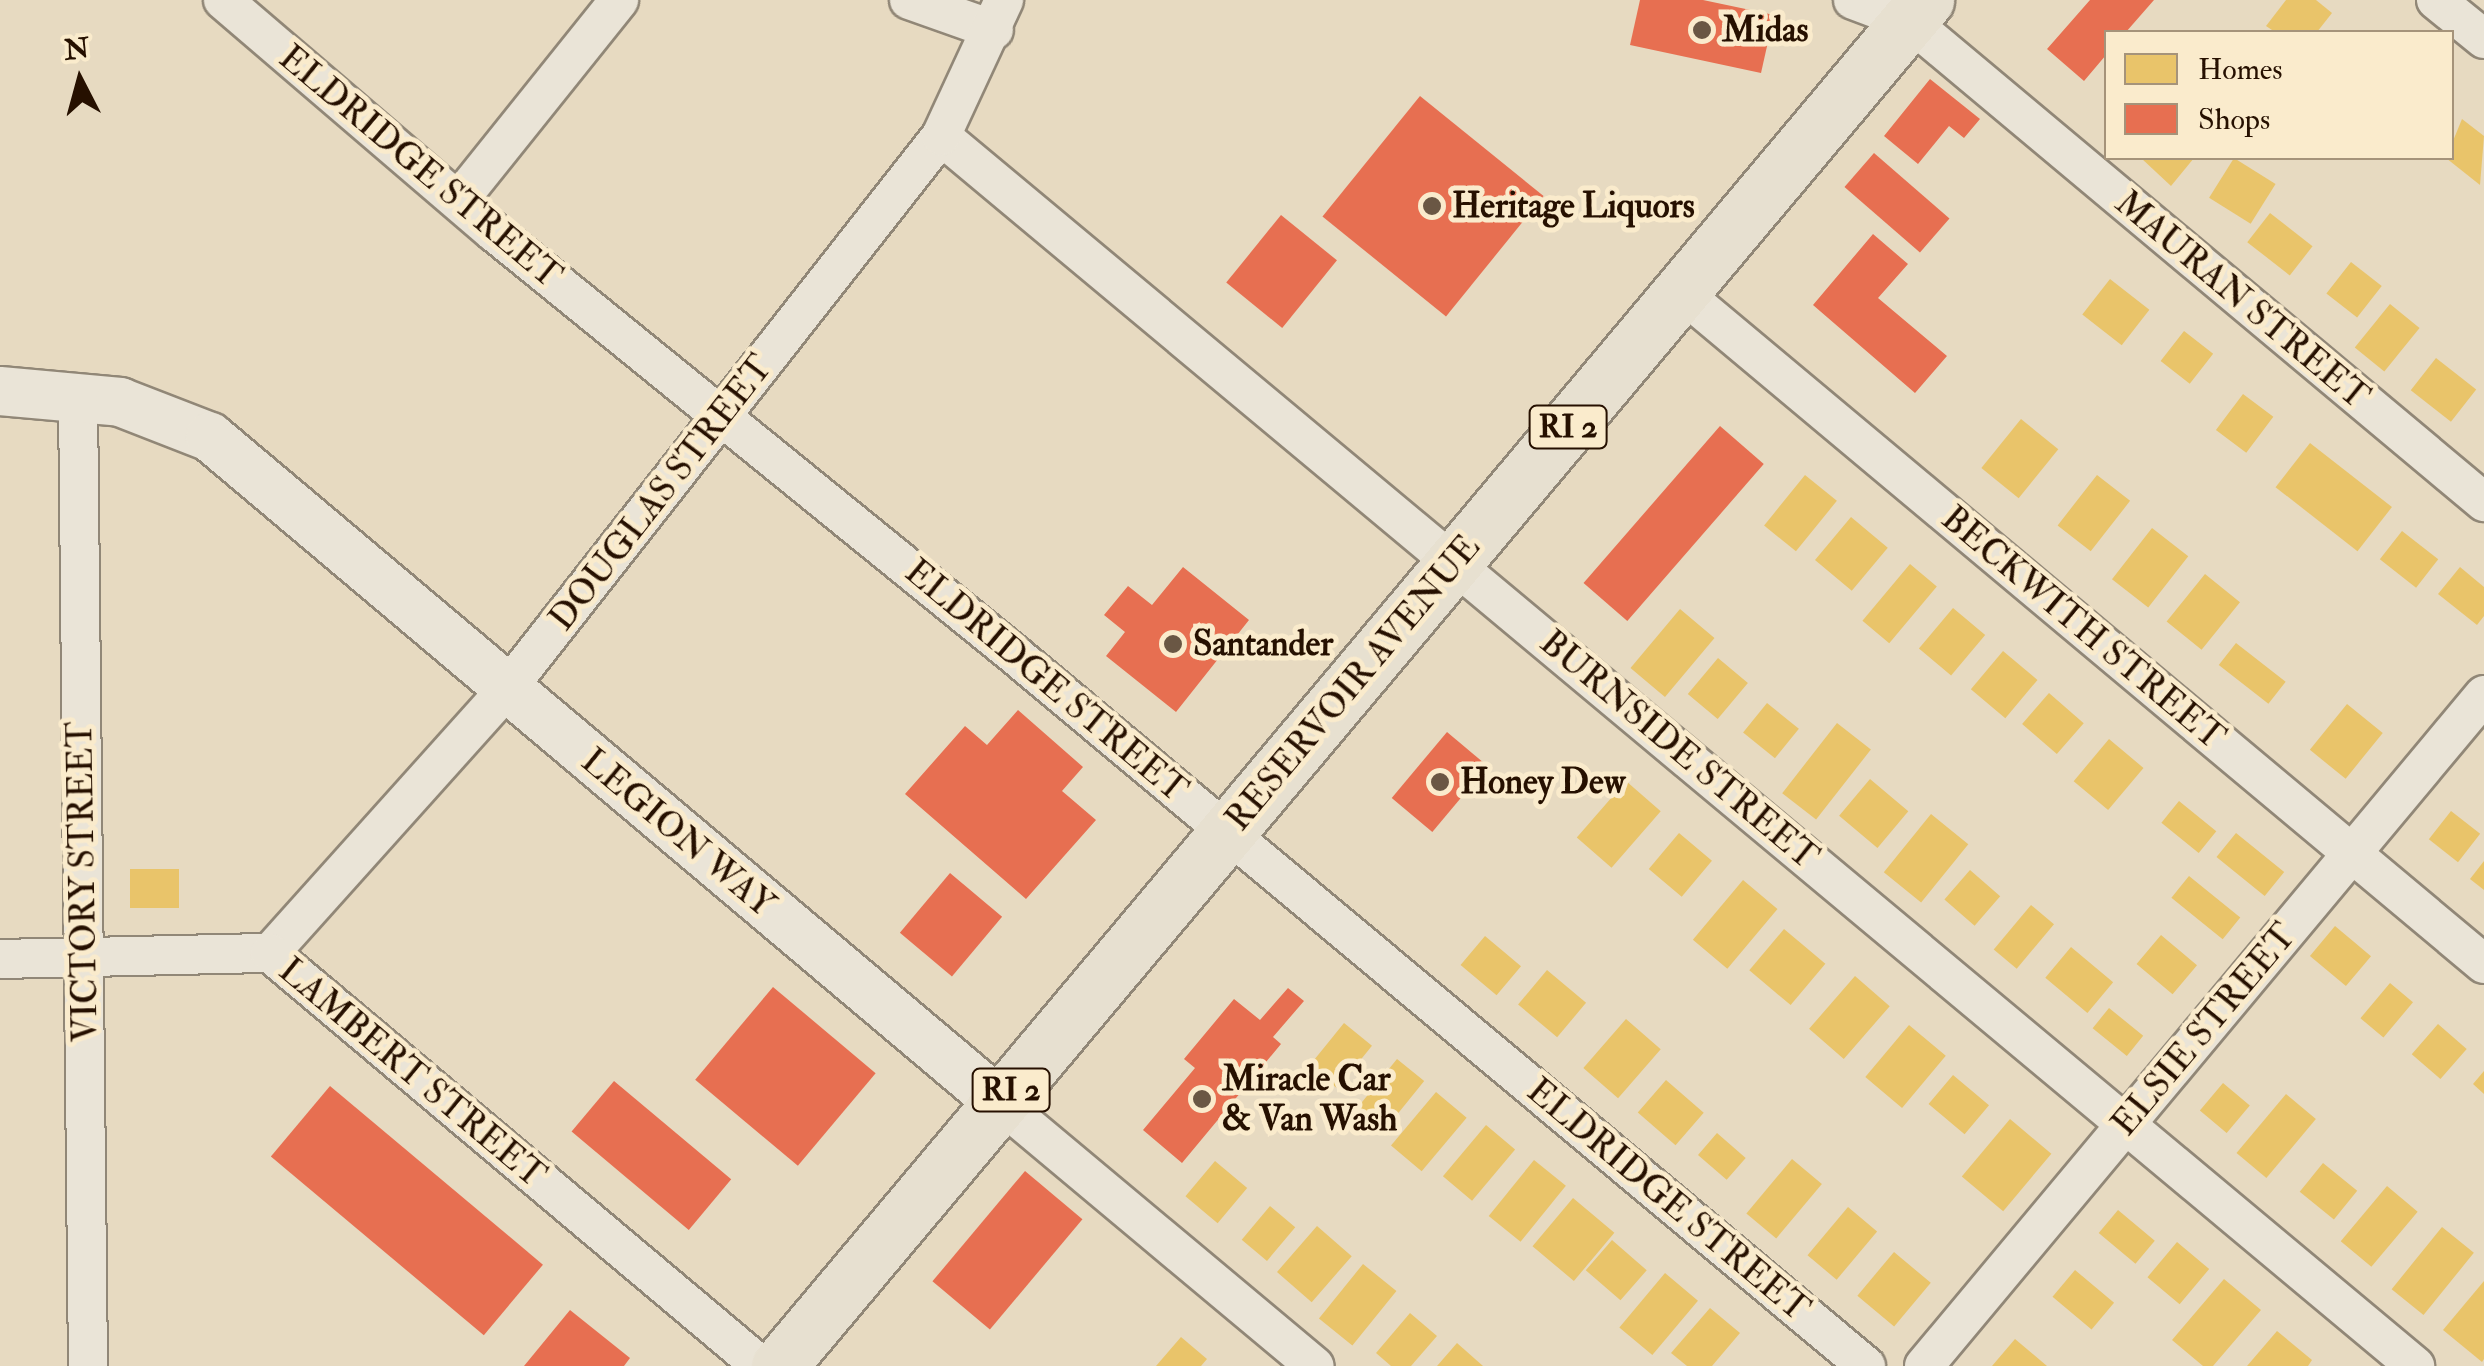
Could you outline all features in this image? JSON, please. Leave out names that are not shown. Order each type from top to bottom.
[{"type":"main road","name":"RESERVOIR AVENUE","points":[[779,1366],[1917,10]]},
{"type":"street","name":"ELDRIDGE STREET","points":[[223,0],[1866,1366]]},
{"type":"street","points":[[459,200],[619,0]]},
{"type":"street","points":[[909,0],[999,15]]},
{"type":"street","name":"MAURAN STREET","points":[[1853,0],[1917,10],[2484,502]]},
{"type":"street","points":[[2436,0],[2484,39]]},
{"type":"street","name":"DOUGLAS STREET","points":[[270,953],[506,690],[942,136],[999,15]]},
{"type":"street","name":"BURNSIDE STREET","points":[[942,136],[2415,1366]]},
{"type":"street","name":"BECKWITH STREET","points":[[1681,292],[2484,964]]},
{"type":"street","name":"LEGION WAY","points":[[0,391],[78,398],[160,413],[210,437],[506,690],[1315,1366]]},
{"type":"street","name":"VICTORY STREET","points":[[78,398],[88,1366]]},
{"type":"street","name":"ELSIE STREET","points":[[1924,1366],[2484,695]]},
{"type":"street","name":"LAMBERT STREET","points":[[0,960],[270,953],[761,1366]]},
{"type":"building: Homes","points":[[2286,0],[2316,0],[2332,13],[2319,30],[2272,30],[2266,26]]},
{"type":"building: Homes","points":[[2462,119],[2484,136],[2480,185],[2449,160],[2454,160],[2454,138]]},
{"type":"building: Homes","points":[[2143,160],[2192,160],[2171,186]]},
{"type":"building: Homes","points":[[2233,160],[2276,184],[2251,224],[2209,198]]},
{"type":"building: Homes","points":[[2270,213],[2313,246],[2290,275],[2247,242]]},
{"type":"building: Homes","points":[[2351,262],[2382,286],[2357,318],[2326,294]]},
{"type":"building: Homes","points":[[2110,279],[2149,310],[2122,345],[2082,314]]},
{"type":"building: Homes","points":[[2390,304],[2420,328],[2384,371],[2355,348]]},
{"type":"building: Homes","points":[[2184,331],[2213,354],[2190,384],[2161,361]]},
{"type":"building: Homes","points":[[2436,358],[2476,389],[2451,422],[2411,390]]},
{"type":"building: Homes","points":[[2243,394],[2273,417],[2246,453],[2216,430]]},
{"type":"building: Homes","points":[[2021,419],[2058,449],[2019,498],[1981,468]]},
{"type":"building: Homes","points":[[2310,443],[2392,507],[2357,551],[2276,487]]},
{"type":"building: Homes","points":[[1805,475],[1837,501],[1796,551],[1764,526]]},
{"type":"building: Homes","points":[[2097,475],[2130,501],[2091,551],[2058,525]]},
{"type":"building: Homes","points":[[1851,517],[1888,548],[1852,591],[1815,560]]},
{"type":"building: Homes","points":[[2152,528],[2188,556],[2148,608],[2112,579]]},
{"type":"building: Homes","points":[[2402,531],[2438,559],[2416,588],[2380,559]]},
{"type":"building: Homes","points":[[1910,564],[1937,586],[1889,643],[1862,621]]},
{"type":"building: Homes","points":[[2460,567],[2484,587],[2484,616],[2477,625],[2438,594]]},
{"type":"building: Homes","points":[[2205,574],[2240,602],[2202,650],[2167,621]]},
{"type":"building: Homes","points":[[1953,608],[1985,635],[1951,676],[1919,649]]},
{"type":"building: Homes","points":[[1680,609],[1714,638],[1665,697],[1631,668]]},
{"type":"building: Homes","points":[[2236,643],[2286,682],[2268,704],[2219,665]]},
{"type":"building: Homes","points":[[2003,651],[2037,680],[2005,718],[1971,689]]},
{"type":"building: Homes","points":[[1718,658],[1748,683],[1718,719],[1688,694]]},
{"type":"building: Homes","points":[[2049,693],[2084,723],[2057,754],[2022,724]]},
{"type":"building: Homes","points":[[1767,703],[1799,729],[1775,758],[1743,733]]},
{"type":"building: Homes","points":[[2347,704],[2383,733],[2346,779],[2310,750]]},
{"type":"building: Homes","points":[[1837,723],[1871,749],[1816,820],[1782,793]]},
{"type":"building: Homes","points":[[2109,739],[2143,768],[2108,810],[2074,781]]},
{"type":"building: Homes","points":[[1870,779],[1908,811],[1877,848],[1839,816]]},
{"type":"building: Homes","points":[[1626,781],[1661,811],[1612,868],[1577,838]]},
{"type":"building: Homes","points":[[2179,801],[2216,831],[2199,853],[2161,823]]},
{"type":"building: Homes","points":[[2451,811],[2480,834],[2458,862],[2429,839]]},
{"type":"building: Homes","points":[[1931,814],[1968,844],[1921,902],[1884,872]]},
{"type":"building: Homes","points":[[1679,833],[1712,861],[1682,897],[1649,869]]},
{"type":"building: Homes","points":[[2236,833],[2284,872],[2265,896],[2216,857]]},
{"type":"building: Homes","points":[[2484,861],[2484,890],[2470,879]]},
{"type":"building: Homes","points":[[130,869],[179,869],[179,908],[130,908]]},
{"type":"building: Homes","points":[[1970,870],[2000,896],[1975,926],[1944,899]]},
{"type":"building: Homes","points":[[2189,876],[2240,918],[2223,939],[2171,898]]},
{"type":"building: Homes","points":[[1743,880],[1777,909],[1727,969],[1693,940]]},
{"type":"building: Homes","points":[[2031,905],[2054,924],[2017,969],[1994,949]]},
{"type":"building: Homes","points":[[2335,926],[2371,956],[2346,986],[2310,956]]},
{"type":"building: Homes","points":[[1784,929],[1825,964],[1791,1005],[1749,970]]},
{"type":"building: Homes","points":[[2161,935],[2197,965],[2173,994],[2137,964]]},
{"type":"building: Homes","points":[[1485,936],[1521,966],[1497,995],[1461,965]]},
{"type":"building: Homes","points":[[2071,947],[2113,982],[2087,1013],[2045,978]]},
{"type":"building: Homes","points":[[1547,970],[1586,1003],[1557,1037],[1518,1004]]},
{"type":"building: Homes","points":[[1855,976],[1890,1006],[1844,1059],[1809,1029]]},
{"type":"building: Homes","points":[[2390,983],[2413,1002],[2383,1038],[2360,1018]]},
{"type":"building: Homes","points":[[2109,1008],[2143,1036],[2127,1056],[2093,1028]]},
{"type":"building: Homes","points":[[1626,1019],[1661,1049],[1618,1098],[1583,1068]]},
{"type":"building: Homes","points":[[1344,1023],[1372,1046],[1337,1088],[1309,1066]]},
{"type":"building: Homes","points":[[2438,1024],[2467,1049],[2440,1079],[2412,1054]]},
{"type":"building: Homes","points":[[1909,1025],[1946,1056],[1902,1108],[1865,1077]]},
{"type":"building: Homes","points":[[1397,1059],[1424,1081],[1381,1135],[1354,1113]]},
{"type":"building: Homes","points":[[2484,1071],[2484,1094],[2473,1084]]},
{"type":"building: Homes","points":[[1953,1075],[1989,1105],[1965,1134],[1929,1104]]},
{"type":"building: Homes","points":[[1666,1080],[1704,1113],[1676,1145],[1638,1112]]},
{"type":"building: Homes","points":[[2223,1083],[2250,1105],[2227,1133],[2200,1111]]},
{"type":"building: Homes","points":[[1436,1092],[1467,1118],[1422,1171],[1391,1146]]},
{"type":"building: Homes","points":[[2286,1094],[2316,1119],[2266,1178],[2237,1153]]},
{"type":"building: Homes","points":[[2010,1119],[2051,1154],[2003,1211],[1962,1176]]},
{"type":"building: Homes","points":[[1486,1125],[1515,1149],[1472,1201],[1443,1176]]},
{"type":"building: Homes","points":[[1717,1133],[1746,1158],[1727,1180],[1698,1155]]},
{"type":"building: Homes","points":[[1792,1159],[1822,1184],[1776,1238],[1746,1213]]},
{"type":"building: Homes","points":[[1534,1160],[1566,1186],[1521,1242],[1489,1216]]},
{"type":"building: Homes","points":[[1215,1161],[1247,1188],[1218,1223],[1185,1196]]},
{"type":"building: Homes","points":[[2323,1163],[2357,1191],[2334,1219],[2300,1192]]},
{"type":"building: Homes","points":[[2387,1186],[2418,1212],[2371,1267],[2341,1241]]},
{"type":"building: Homes","points":[[1573,1198],[1614,1233],[1574,1281],[1533,1246]]},
{"type":"building: Homes","points":[[1270,1206],[1295,1227],[1267,1261],[1242,1240]]},
{"type":"building: Homes","points":[[1848,1207],[1877,1231],[1837,1280],[1808,1255]]},
{"type":"building: Homes","points":[[2118,1210],[2155,1241],[2135,1264],[2099,1233]]},
{"type":"building: Homes","points":[[1317,1226],[1352,1256],[1312,1302],[1277,1272]]},
{"type":"building: Homes","points":[[2442,1227],[2474,1253],[2424,1315],[2392,1289]]},
{"type":"building: Homes","points":[[1612,1240],[1647,1270],[1620,1300],[1586,1270]]},
{"type":"building: Homes","points":[[2177,1242],[2209,1269],[2180,1304],[2147,1277]]},
{"type":"building: Homes","points":[[1894,1252],[1931,1283],[1894,1327],[1857,1296]]},
{"type":"building: Homes","points":[[1363,1264],[1396,1291],[1352,1345],[1319,1318]]},
{"type":"building: Homes","points":[[2075,1270],[2114,1303],[2092,1330],[2053,1297]]},
{"type":"building: Homes","points":[[1665,1273],[1698,1301],[1652,1355],[1619,1327]]},
{"type":"building: Homes","points":[[2224,1279],[2261,1310],[2213,1366],[2203,1366],[2172,1340]]},
{"type":"building: Homes","points":[[2484,1281],[2484,1359],[2482,1362],[2443,1330]]},
{"type":"building: Homes","points":[[1710,1308],[1740,1333],[1712,1366],[1687,1366],[1671,1353]]},
{"type":"building: Homes","points":[[1410,1313],[1437,1336],[1411,1366],[1391,1366],[1376,1353]]},
{"type":"building: Homes","points":[[2277,1331],[2312,1360],[2308,1366],[2247,1366]]},
{"type":"building: Homes","points":[[1181,1337],[1207,1359],[1201,1366],[1156,1366]]},
{"type":"building: Homes","points":[[2015,1339],[2047,1366],[1992,1366]]},
{"type":"building: Homes","points":[[1457,1343],[1483,1366],[1437,1366]]},
{"type":"building: Shops","name":"Midas","points":[[1640,0],[1703,0],[1774,15],[1761,73],[1630,45]]},
{"type":"building: Shops","points":[[2090,0],[2154,0],[2128,30],[2104,30],[2104,57],[2084,81],[2047,49]]},
{"type":"building: Shops","points":[[1930,79],[1980,119],[1964,138],[1949,126],[1918,164],[1884,136]]},
{"type":"building: Shops","name":"Heritage Liquors","points":[[1420,96],[1544,196],[1446,317],[1322,216]]},
{"type":"building: Shops","points":[[1874,153],[1949,219],[1920,253],[1844,187]]},
{"type":"building: Shops","points":[[1281,215],[1337,260],[1282,328],[1226,283]]},
{"type":"building: Shops","points":[[1873,234],[1908,264],[1878,298],[1947,356],[1915,393],[1813,305]]},
{"type":"building: Shops","points":[[1720,426],[1764,464],[1627,621],[1584,583]]},
{"type":"building: Shops","name":"Santander","points":[[1183,567],[1249,620],[1176,712],[1106,656],[1125,632],[1104,615],[1128,586],[1152,605]]},
{"type":"building: Shops","points":[[1018,710],[1083,767],[1062,791],[1096,820],[1026,899],[905,794],[965,726],[987,745]]},
{"type":"building: Shops","name":"Honey Dew","points":[[1447,732],[1488,766],[1432,832],[1392,798]]},
{"type":"building: Shops","points":[[950,873],[1002,917],[952,976],[900,933]]},
{"type":"building: Shops","points":[[773,987],[876,1073],[798,1166],[695,1080]]},
{"type":"building: Shops","name":"Miracle Car & Van Wash","points":[[1288,988],[1304,1001],[1273,1037],[1281,1044],[1182,1163],[1143,1130],[1195,1068],[1184,1059],[1234,999],[1260,1020]]},
{"type":"building: Shops","points":[[614,1081],[731,1179],[689,1230],[572,1132]]},
{"type":"building: Shops","points":[[330,1086],[543,1265],[484,1335],[271,1156]]},
{"type":"building: Shops","points":[[1025,1171],[1082,1219],[990,1330],[932,1281]]},
{"type":"building: Shops","points":[[570,1310],[630,1358],[624,1366],[524,1366]]},
{"type":"place","name":"Midas","points":[[1702,30]]},
{"type":"place","name":"Heritage Liquors","points":[[1432,206]]},
{"type":"place","name":"Santander","points":[[1173,644]]},
{"type":"place","name":"Honey Dew","points":[[1440,782]]},
{"type":"place","name":"Miracle Car & Van Wash","points":[[1202,1099]]}]
